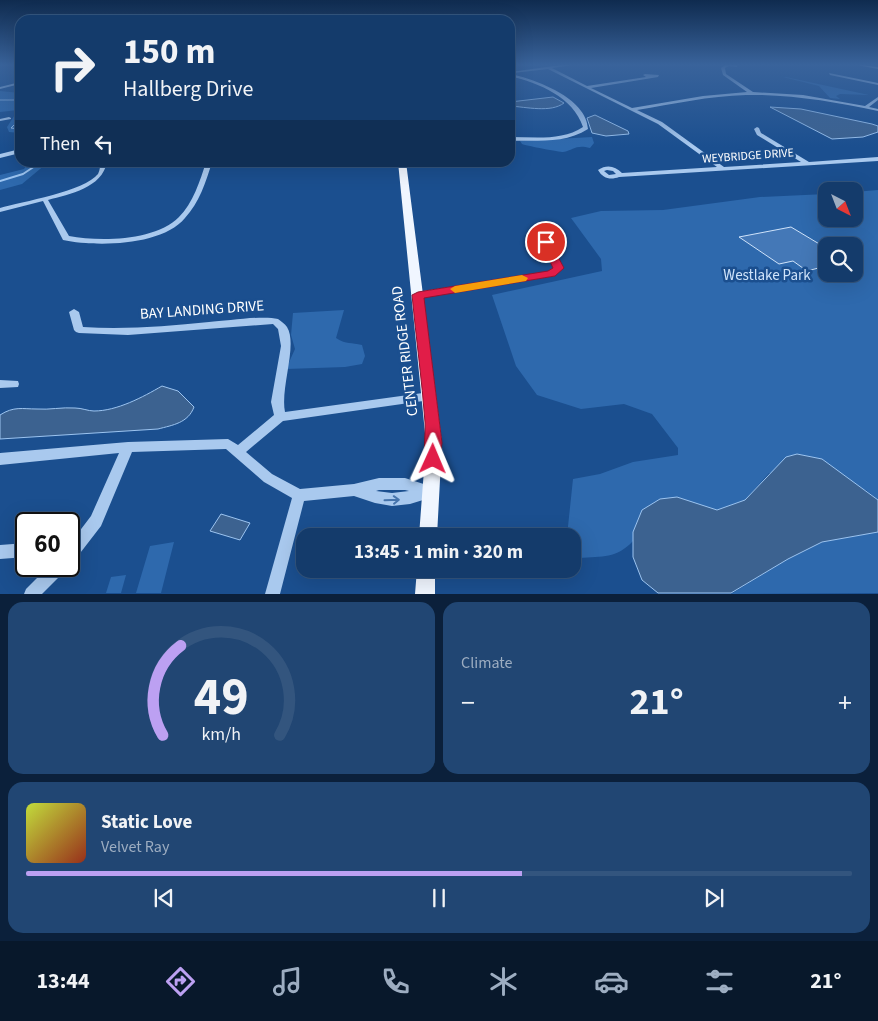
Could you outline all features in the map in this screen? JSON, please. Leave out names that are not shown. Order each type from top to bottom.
[{"type":"main road","name":"CENTER RIDGE ROAD","points":[[403,167],[434,443],[429,528]]},
{"type":"main road","points":[[425,594],[426,578]]},
{"type":"street","points":[[515,139],[574,135],[586,128],[569,100],[553,92]]},
{"type":"street","points":[[596,92],[660,123],[722,170]]},
{"type":"street","points":[[750,92],[753,94]]},
{"type":"street","points":[[632,109],[728,94],[753,94],[831,101],[878,110]]},
{"type":"street","points":[[866,107],[878,98]]},
{"type":"street","points":[[0,120],[9,118]]},
{"type":"street","points":[[757,128],[759,134],[807,163]]},
{"type":"street","points":[[0,156],[15,152]]},
{"type":"street","name":"WEYBRIDGE DRIVE","points":[[619,175],[878,159]]},
{"type":"street","points":[[0,210],[44,198],[89,182],[100,175],[102,167]]},
{"type":"street","points":[[44,198],[66,238],[94,241],[144,236],[167,228],[182,219],[209,167]]},
{"type":"street","points":[[418,295],[551,274],[559,268],[539,228]]},
{"type":"street","name":"BAY LANDING DRIVE","points":[[74,312],[80,330],[111,334],[236,322],[275,321],[283,328],[286,346],[277,402],[280,417]]},
{"type":"street","points":[[0,384],[14,384]]},
{"type":"street","points":[[239,451],[280,417],[430,396]]},
{"type":"street","points":[[0,459],[128,447],[218,443],[228,444],[239,451],[268,478],[299,495],[354,490],[381,500],[407,499],[431,492]]},
{"type":"street","points":[[80,540],[96,521],[128,447]]},
{"type":"street","points":[[272,594],[299,495]]},
{"type":"street","points":[[0,552],[15,551]]},
{"type":"street","points":[[31,594],[49,577]]},
{"type":"green space","points":[[0,92],[15,92],[15,110],[0,112]]},
{"type":"green space","points":[[824,92],[854,92],[869,95],[840,94],[836,96],[840,99],[830,98]]},
{"type":"green space","points":[[15,115],[15,133],[9,132],[7,127]]},
{"type":"green space","points":[[592,137],[594,143],[590,148],[578,147],[563,152],[525,145],[520,141]]},
{"type":"green space","points":[[25,167],[42,167],[22,184],[0,190],[0,175]]},
{"type":"green space","name":"Westlake Park","points":[[878,190],[878,500],[866,490],[769,473],[745,500],[717,510],[633,532],[633,541],[615,554],[581,558],[581,528],[568,528],[573,479],[600,474],[633,462],[678,455],[678,448],[652,414],[624,404],[581,409],[537,395],[516,366],[492,295],[602,271],[601,259],[571,218],[601,211],[663,210],[760,197],[818,194],[818,228],[862,228],[863,191]]},
{"type":"green space","points":[[344,310],[336,338],[362,345],[365,356],[362,364],[345,367],[286,369],[295,349],[291,335],[293,313]]},
{"type":"green space","points":[[878,532],[878,593],[731,594],[788,559],[822,542]]},
{"type":"green space","points":[[174,542],[161,593],[136,593],[150,546]]},
{"type":"green space","points":[[126,575],[121,593],[106,593],[111,577]]},
{"type":"shaded area","points":[[553,97],[564,103],[545,109],[515,106],[515,101]]},
{"type":"shaded area","points":[[770,107],[801,109],[872,124],[878,126],[878,132],[863,137],[832,139]]},
{"type":"shaded area","points":[[595,115],[628,131],[629,134],[606,136],[592,133],[587,118]]},
{"type":"shaded area","points":[[162,386],[178,391],[194,407],[184,420],[158,429],[0,439],[0,415],[10,410],[80,408],[92,411],[112,409],[130,403]]},
{"type":"shaded area","points":[[797,454],[822,459],[878,500],[878,532],[822,542],[788,559],[731,593],[658,593],[642,580],[633,557],[633,532],[642,510],[660,499],[677,497],[717,510],[745,500],[786,457]]},
{"type":"shaded area","points":[[221,514],[250,523],[240,540],[210,531]]},
{"type":"building","points":[[791,227],[818,243],[818,268],[807,271],[793,261],[779,264],[739,237]]},
{"type":"waterway","points":[[0,100],[15,100]]},
{"type":"waterway","points":[[15,124],[11,128],[15,128]]},
{"type":"waterway","points":[[0,181],[23,174],[34,167]]},
{"type":"slow traffic","points":[[455,289],[522,278]]},
{"type":"route","points":[[433,459],[434,443],[418,295],[551,274],[559,268],[546,242]]}]
